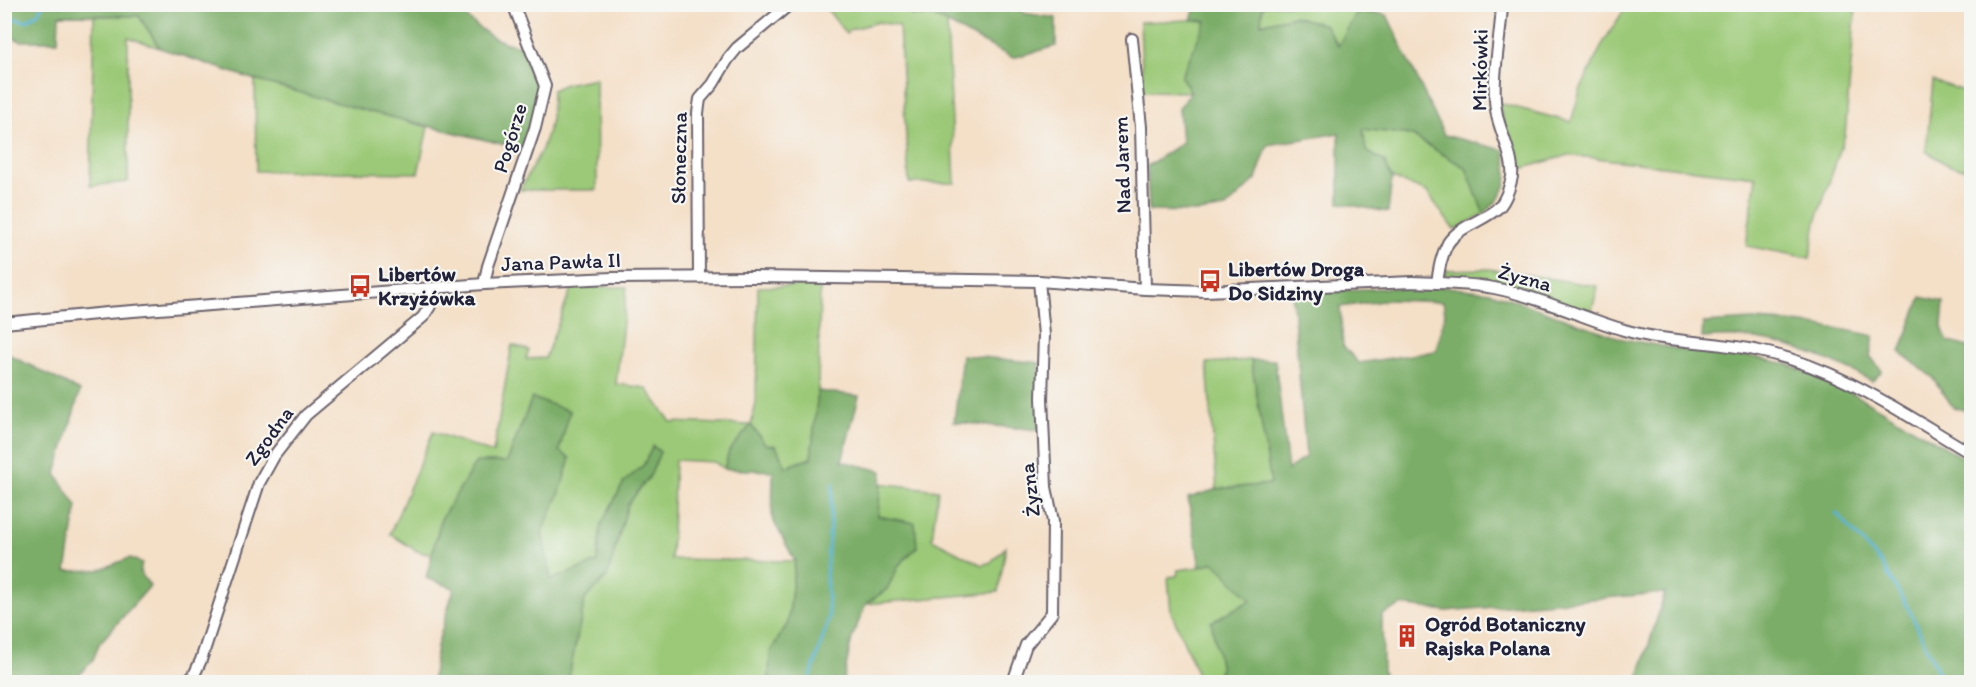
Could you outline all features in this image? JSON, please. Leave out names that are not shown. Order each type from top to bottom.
[{"type":"street","name":"Pogórze","points":[[484,284],[535,128],[545,86],[513,4]]},
{"type":"street","name":"Słoneczna","points":[[699,277],[698,113],[700,99],[737,48],[790,4]]},
{"type":"street","name":"Mirkówki","points":[[1437,283],[1440,261],[1449,243],[1459,231],[1502,205],[1513,178],[1510,159],[1496,113],[1496,69],[1502,4]]},
{"type":"street","name":"Nad Jarem","points":[[1132,39],[1141,127],[1145,289]]},
{"type":"street","name":"Jana Pawła II","points":[[4,323],[484,284],[699,277],[868,278]]},
{"type":"street","name":"Żyzna","points":[[868,278],[1039,281],[1206,291],[1412,282],[1494,288],[1543,302],[1626,331],[1735,346],[1787,359],[1855,384],[1971,454]]},
{"type":"street","name":"Żyzna","points":[[1013,682],[1026,645],[1052,613],[1053,521],[1046,487],[1042,398],[1044,335],[1039,281]]},
{"type":"street","name":"Zgodna","points":[[187,682],[194,675],[201,660],[259,483],[274,456],[306,415],[423,317],[430,306],[431,289]]},
{"type":"green space","points":[[1263,4],[1261,24],[1294,16],[1325,25],[1338,46],[1358,10],[1387,15],[1444,135],[1504,150],[1507,178],[1502,193],[1492,207],[1484,214],[1466,168],[1411,135],[1363,129],[1366,151],[1384,161],[1392,178],[1388,212],[1339,203],[1339,133],[1268,145],[1256,179],[1226,208],[1199,212],[1149,211],[1147,166],[1182,143],[1179,108],[1191,92],[1181,77],[1206,21],[1191,20],[1196,5]]},
{"type":"green space","points":[[4,5],[453,5],[476,26],[493,37],[512,45],[523,46],[538,78],[536,114],[523,149],[370,112],[255,80],[160,48],[139,16],[59,15],[58,41],[21,41],[5,35]]},
{"type":"green space","points":[[824,5],[905,5],[912,16],[933,16],[947,23],[955,183],[909,183],[899,26],[878,22],[849,30],[846,34]]},
{"type":"green space","points":[[905,5],[1023,5],[1023,13],[1056,18],[1056,46],[1013,58],[933,16],[912,16]]},
{"type":"green space","points":[[1263,5],[1358,5],[1358,10],[1338,47],[1325,25],[1294,16],[1260,24]]},
{"type":"green space","points":[[1627,5],[1856,5],[1845,135],[1816,222],[1810,258],[1746,246],[1756,177],[1569,155],[1520,169],[1504,127],[1499,103],[1571,122],[1580,91],[1603,43]]},
{"type":"green space","points":[[94,16],[139,16],[160,48],[128,37],[128,182],[90,186]]},
{"type":"green space","points":[[1207,20],[1181,77],[1191,92],[1143,91],[1140,22]]},
{"type":"green space","points":[[596,78],[597,190],[520,190],[542,149],[551,121],[552,90],[565,84]]},
{"type":"green space","points":[[255,80],[428,127],[418,173],[256,171]]},
{"type":"green space","points":[[1933,81],[1971,93],[1972,133],[1967,169],[1949,166],[1926,151]]},
{"type":"green space","points":[[1362,129],[1411,135],[1466,168],[1484,214],[1454,230],[1427,192],[1392,178],[1384,161],[1366,151]]},
{"type":"green space","points":[[1489,269],[1598,286],[1591,314],[1527,287],[1444,275],[1445,270]]},
{"type":"green space","points":[[820,285],[818,391],[811,458],[786,467],[776,446],[729,451],[724,469],[714,462],[675,460],[671,559],[795,561],[788,623],[770,652],[769,682],[575,682],[569,676],[585,599],[607,577],[628,504],[650,476],[660,452],[653,446],[643,466],[624,482],[601,525],[598,562],[551,581],[541,532],[560,492],[559,451],[570,411],[532,398],[507,462],[441,519],[432,555],[417,551],[390,534],[433,432],[493,453],[512,345],[529,350],[526,359],[545,358],[572,287],[627,287],[616,384],[646,388],[671,422],[751,425],[756,403],[758,287]]},
{"type":"green space","points":[[1445,287],[1491,292],[1623,339],[1689,351],[1735,353],[1787,364],[1847,390],[1971,462],[1971,682],[1637,682],[1665,593],[1446,611],[1401,605],[1382,615],[1383,670],[1386,682],[1213,682],[1221,669],[1211,622],[1251,600],[1214,562],[1200,567],[1188,498],[1217,489],[1271,484],[1251,360],[1275,360],[1288,470],[1306,456],[1292,292]],"holes":[[[1389,300],[1443,302],[1445,313],[1436,351],[1359,363],[1343,346],[1340,307]]]},
{"type":"green space","points":[[1921,297],[1944,302],[1942,327],[1947,341],[1971,348],[1971,412],[1953,407],[1933,378],[1900,352]]},
{"type":"green space","points":[[1753,320],[1814,325],[1874,336],[1870,356],[1882,371],[1872,381],[1824,359],[1774,342],[1734,337],[1702,338],[1703,323]]},
{"type":"green space","points":[[4,352],[80,391],[56,474],[77,506],[66,571],[99,570],[129,558],[142,563],[140,572],[150,586],[99,644],[93,660],[72,682],[5,682]]},
{"type":"green space","points":[[962,355],[1040,363],[1039,430],[954,422]]},
{"type":"green space","points":[[1251,360],[1272,484],[1217,489],[1207,363]]},
{"type":"green space","points":[[818,391],[859,396],[842,461],[882,471],[878,516],[915,523],[917,547],[899,565],[887,589],[866,604],[852,638],[843,682],[769,682],[770,652],[788,623],[795,561],[772,518],[773,471],[724,469],[729,451],[751,425],[765,444],[776,446],[786,467],[811,458]]},
{"type":"green space","points":[[532,398],[570,411],[559,451],[570,458],[560,492],[542,532],[551,580],[597,562],[601,525],[624,482],[643,466],[653,446],[660,452],[650,476],[628,504],[607,577],[585,599],[569,676],[575,682],[432,682],[437,646],[454,588],[426,578],[441,519],[476,462],[507,462]]},
{"type":"green space","points":[[879,483],[938,490],[932,539],[982,565],[991,562],[1006,547],[998,592],[866,604],[887,589],[899,565],[917,547],[878,516]]},
{"type":"green space","points":[[1214,562],[1252,600],[1212,622],[1221,670],[1213,682],[1196,682],[1196,670],[1171,612],[1168,577],[1177,576],[1178,570],[1200,567]]},
{"type":"waterway","points":[[4,17],[27,21],[38,13],[43,4]]},
{"type":"waterway","points":[[809,682],[829,618],[826,575],[833,484]]},
{"type":"waterway","points":[[1836,513],[1882,564],[1909,610],[1943,682]]},
{"type":"place","name":"Libertów Droga Do Sidziny","points":[[1210,281]]},
{"type":"place","name":"Libertów Krzyżówka","points":[[360,286]]},
{"type":"place","name":"Ogród Botaniczny Rajska Polana","points":[[1407,636]]}]
